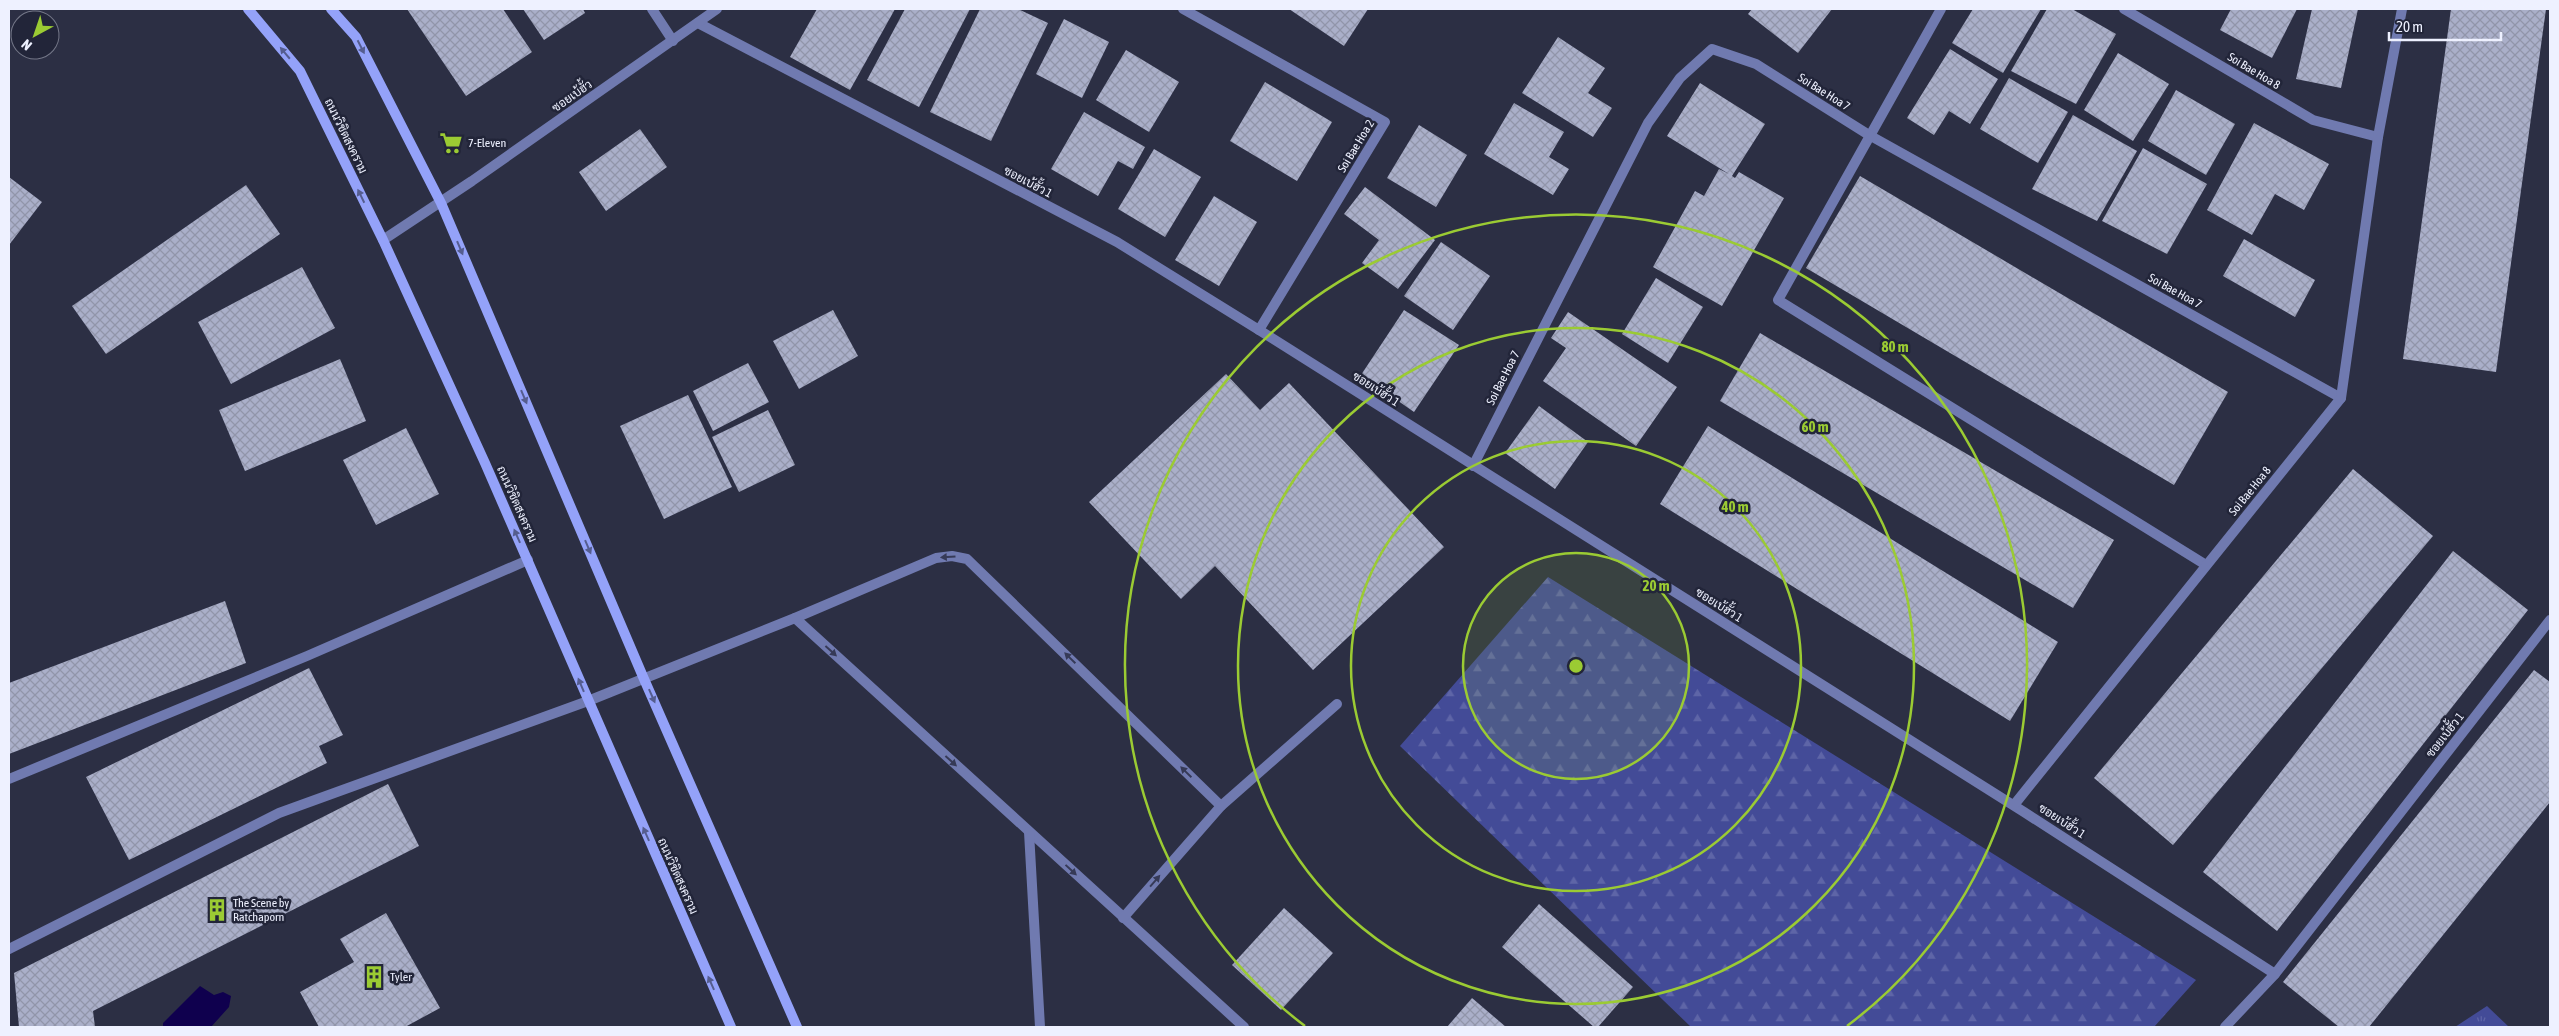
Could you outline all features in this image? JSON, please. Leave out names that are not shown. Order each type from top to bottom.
[{"type":"main road","name":"ถนนวิชิตสงคราม","points":[[248,9],[300,71],[383,240],[528,560],[731,1027]]},
{"type":"main road","points":[[331,9],[356,37],[441,203],[644,678],[797,1027]]},
{"type":"street","points":[[652,9],[672,41]]},
{"type":"street","name":"ซอยเบ้ฮั้ว","points":[[383,240],[441,203],[717,9]]},
{"type":"street","name":"Soi Bae Hoa 2","points":[[1183,9],[1385,122],[1260,330]]},
{"type":"street","points":[[1941,9],[1778,300],[2206,565]]},
{"type":"street","name":"Soi Bae Hoa 8","points":[[2124,9],[2313,120],[2378,137]]},
{"type":"street","points":[[2341,398],[2378,137],[2402,9]]},
{"type":"street","name":"ซอยเบ้ฮั้ว 1","points":[[698,23],[1117,242],[2014,805],[2275,974],[2550,620]]},
{"type":"street","name":"Soi Bae Hoa 7","points":[[1473,466],[1648,123],[1680,78],[1712,49],[1756,64],[1869,135],[2341,398]]},
{"type":"street","name":"Soi Bae Hoa 8","points":[[2014,805],[2341,398]]},
{"type":"street","points":[[9,950],[279,813],[588,701],[795,618],[936,558],[952,556],[968,559],[1221,806]]},
{"type":"street","points":[[9,779],[307,656],[528,560]]},
{"type":"street","points":[[795,618],[1244,1027]]},
{"type":"street","points":[[1123,918],[1221,806],[1337,704]]},
{"type":"street","points":[[1029,832],[1040,1027]]},
{"type":"street","points":[[2225,1027],[2275,974]]},
{"type":"green space","points":[[1548,577],[2196,980],[2154,1027],[1691,1027],[1400,746]]},
{"type":"green space","points":[[2487,1006],[2509,1027],[2455,1027]]},
{"type":"shaded area","points":[[200,986],[214,995],[223,992],[231,996],[229,1007],[211,1027],[163,1027],[163,1023]]},
{"type":"building","points":[[407,9],[503,9],[532,52],[466,96]]},
{"type":"building","points":[[523,9],[583,9],[585,13],[544,40]]},
{"type":"building","points":[[817,9],[895,9],[850,90],[790,57]]},
{"type":"building","points":[[905,9],[970,9],[919,107],[867,80]]},
{"type":"building","points":[[980,9],[1018,9],[1048,23],[991,141],[930,112]]},
{"type":"building","points":[[1289,9],[1368,9],[1344,46]]},
{"type":"building","points":[[1752,9],[1832,9],[1798,53],[1748,14]]},
{"type":"building","points":[[1973,9],[2041,9],[2003,73],[1952,43]]},
{"type":"building","points":[[2047,9],[2072,9],[2116,34],[2076,104],[2011,71]]},
{"type":"building","points":[[2231,9],[2297,9],[2272,58],[2220,30]]},
{"type":"building","points":[[2312,9],[2358,9],[2341,88],[2296,79]]},
{"type":"building","points":[[2451,9],[2546,9],[2496,372],[2403,359]]},
{"type":"building","points":[[1064,19],[1109,42],[1082,98],[1036,74]]},
{"type":"building","points":[[1558,37],[1605,68],[1588,93],[1612,108],[1593,137],[1522,93]]},
{"type":"building","points":[[1950,49],[1998,79],[1970,124],[1949,111],[1934,135],[1907,118]]},
{"type":"building","points":[[1126,50],[1179,82],[1149,132],[1096,100]]},
{"type":"building","points":[[2118,53],[2169,84],[2133,141],[2084,110]]},
{"type":"building","points":[[2009,78],[2068,112],[2038,163],[1980,129]]},
{"type":"building","points":[[1265,82],[1332,122],[1297,181],[1230,141]]},
{"type":"building","points":[[1700,83],[1765,124],[1732,176],[1735,178],[1739,172],[1784,198],[1722,306],[1653,267],[1695,191],[1704,196],[1719,169],[1729,174],[1667,136]]},
{"type":"building","points":[[2176,90],[2235,124],[2206,175],[2148,141]]},
{"type":"building","points":[[1514,103],[1564,132],[1549,157],[1569,169],[1553,195],[1484,154]]},
{"type":"building","points":[[1084,112],[1145,147],[1133,169],[1118,161],[1098,196],[1051,169]]},
{"type":"building","points":[[2073,115],[2137,151],[2097,221],[2032,189]]},
{"type":"building","points":[[2254,123],[2329,164],[2304,210],[2275,194],[2252,235],[2207,210]]},
{"type":"building","points":[[1419,125],[1467,155],[1436,207],[1387,178]]},
{"type":"building","points":[[640,129],[667,167],[606,211],[579,172]]},
{"type":"building","points":[[2143,148],[2207,184],[2167,254],[2102,221]]},
{"type":"building","points":[[1154,149],[1201,177],[1165,237],[1118,209]]},
{"type":"building","points":[[1860,176],[2228,392],[2174,485],[1806,268]]},
{"type":"building","points":[[9,177],[42,202],[9,245]]},
{"type":"building","points":[[246,185],[280,234],[106,354],[72,306]]},
{"type":"building","points":[[1365,187],[1435,240],[1398,289],[1362,263],[1379,240],[1344,214]]},
{"type":"building","points":[[1214,196],[1257,222],[1219,286],[1175,260]]},
{"type":"building","points":[[2244,239],[2315,280],[2295,317],[2223,276]]},
{"type":"building","points":[[1441,242],[1490,276],[1453,330],[1404,296]]},
{"type":"building","points":[[302,267],[335,328],[231,384],[198,322]]},
{"type":"building","points":[[1656,278],[1703,307],[1668,363],[1622,334]]},
{"type":"building","points":[[833,310],[858,356],[799,389],[773,341]]},
{"type":"building","points":[[1404,310],[1459,345],[1414,412],[1361,375]]},
{"type":"building","points":[[1568,312],[1677,387],[1636,446],[1543,381],[1566,348],[1551,338]]},
{"type":"building","points":[[1760,333],[2114,540],[2073,608],[1720,401]]},
{"type":"building","points":[[340,359],[366,421],[245,471],[219,410]]},
{"type":"building","points":[[748,363],[769,402],[713,431],[693,391]]},
{"type":"building","points":[[1226,374],[1260,410],[1289,383],[1444,547],[1313,670],[1215,566],[1181,599],[1089,502]]},
{"type":"building","points":[[688,395],[732,487],[664,519],[620,426]]},
{"type":"building","points":[[1539,406],[1588,442],[1555,489],[1505,453]]},
{"type":"building","points":[[768,410],[795,465],[739,492],[712,437]]},
{"type":"building","points":[[1708,426],[2058,642],[2010,721],[1660,504]]},
{"type":"building","points":[[406,428],[439,494],[376,525],[343,460]]},
{"type":"building","points":[[2353,469],[2433,536],[2173,845],[2094,778]]},
{"type":"building","points":[[2453,551],[2528,610],[2277,931],[2203,872]]},
{"type":"building","points":[[225,601],[246,663],[9,754],[9,683]]},
{"type":"building","points":[[309,668],[343,735],[319,746],[327,763],[129,860],[86,777]]},
{"type":"building","points":[[2534,670],[2550,682],[2550,802],[2369,1027],[2339,1027],[2283,982]]},
{"type":"building","name":"The Scene by Ratchaporn","points":[[388,784],[419,846],[93,1011],[95,1027],[19,1027],[14,973]]},
{"type":"building","points":[[1539,904],[1633,987],[1598,1027],[1594,1027],[1502,947]]},
{"type":"building","points":[[1284,908],[1333,953],[1281,1010],[1232,965]]},
{"type":"building","name":"Tyler","points":[[386,913],[440,1008],[405,1027],[319,1027],[300,992],[354,962],[340,939]]},
{"type":"building","points":[[1472,998],[1506,1027],[1447,1027]]},
{"type":"place","name":"7-Eleven","points":[[451,143]]},
{"type":"place","name":"The Scene by Ratchaporn","points":[[217,910]]},
{"type":"place","name":"Tyler","points":[[374,977]]}]
